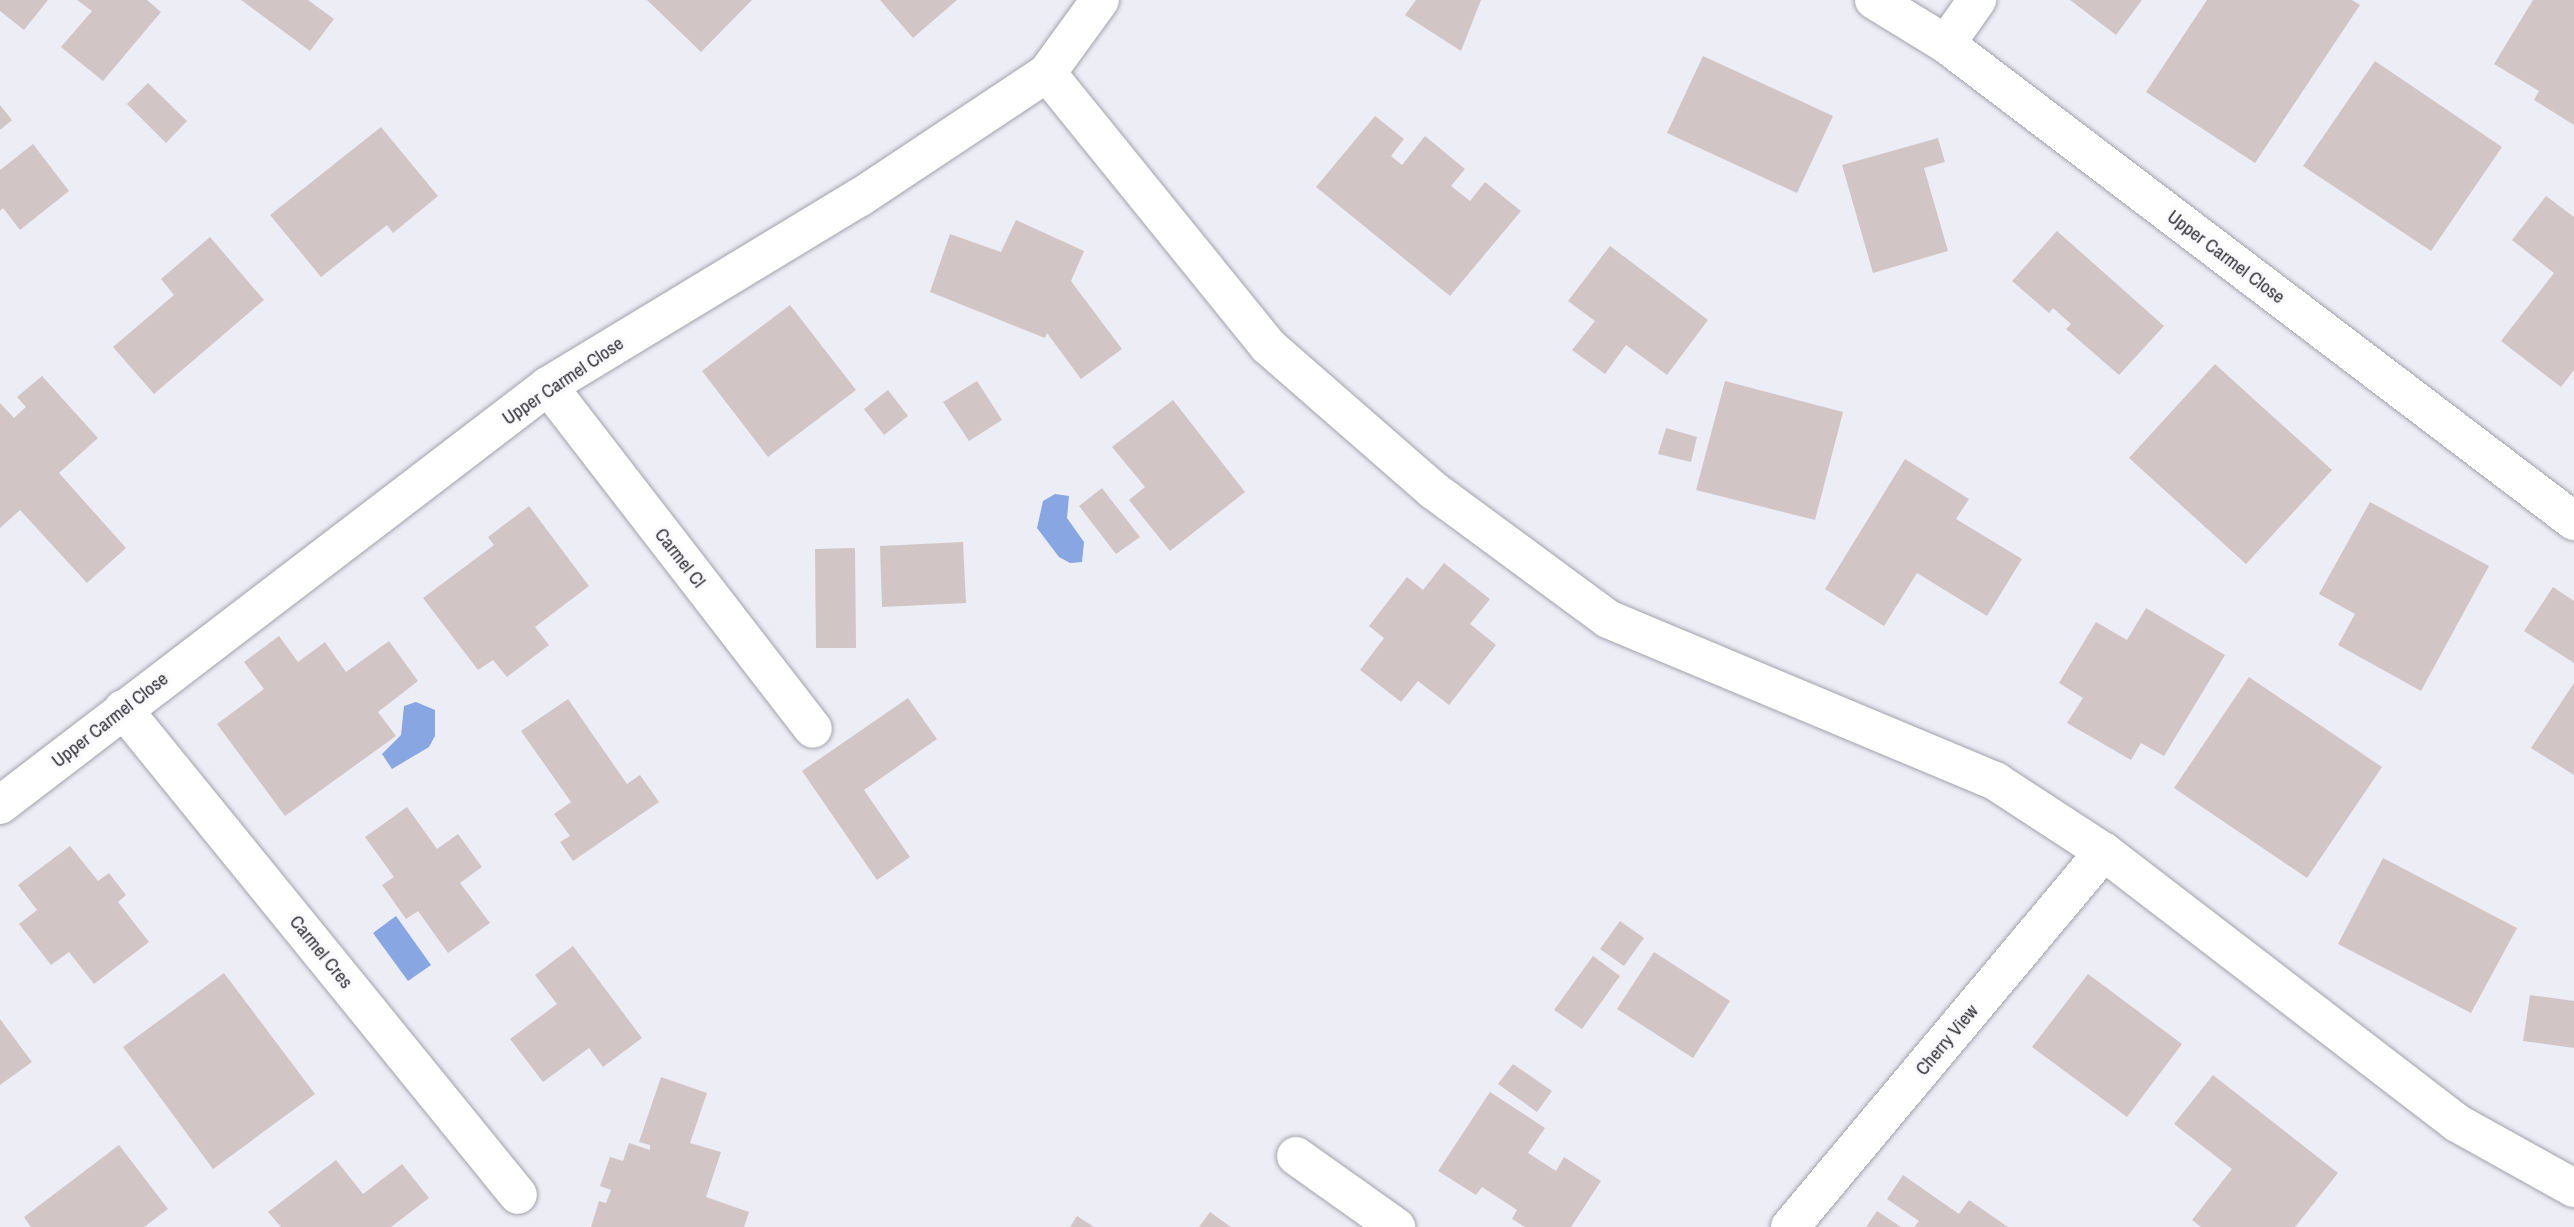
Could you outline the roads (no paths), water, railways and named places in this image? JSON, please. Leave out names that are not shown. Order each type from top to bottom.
[{"type":"street","name":"Upper Carmel Close","points":[[0,805],[548,386],[859,198],[1047,73],[1100,0]]},
{"type":"street","name":"Upper Carmel Close","points":[[1874,0],[1946,44],[2574,521]]},
{"type":"street","points":[[1946,44],[1978,0]]},
{"type":"street","points":[[1047,73],[1268,346],[1433,489],[1608,619],[1995,781],[2104,852],[2457,1123],[2574,1188]]},
{"type":"street","name":"Carmel Cl","points":[[548,386],[813,729]]},
{"type":"street","name":"Carmel Cres","points":[[123,709],[518,1195]]},
{"type":"street","name":"Cherry View","points":[[1790,1227],[2104,852]]},
{"type":"street","points":[[1296,1156],[1396,1227]]},
{"type":"water","points":[[1055,494],[1069,496],[1067,518],[1084,542],[1082,562],[1070,563],[1059,557],[1037,528],[1043,501]]},
{"type":"water","points":[[416,702],[435,710],[435,736],[429,747],[392,769],[382,754],[401,735],[404,706]]},
{"type":"water","points":[[396,916],[431,965],[408,981],[373,933]]}]
